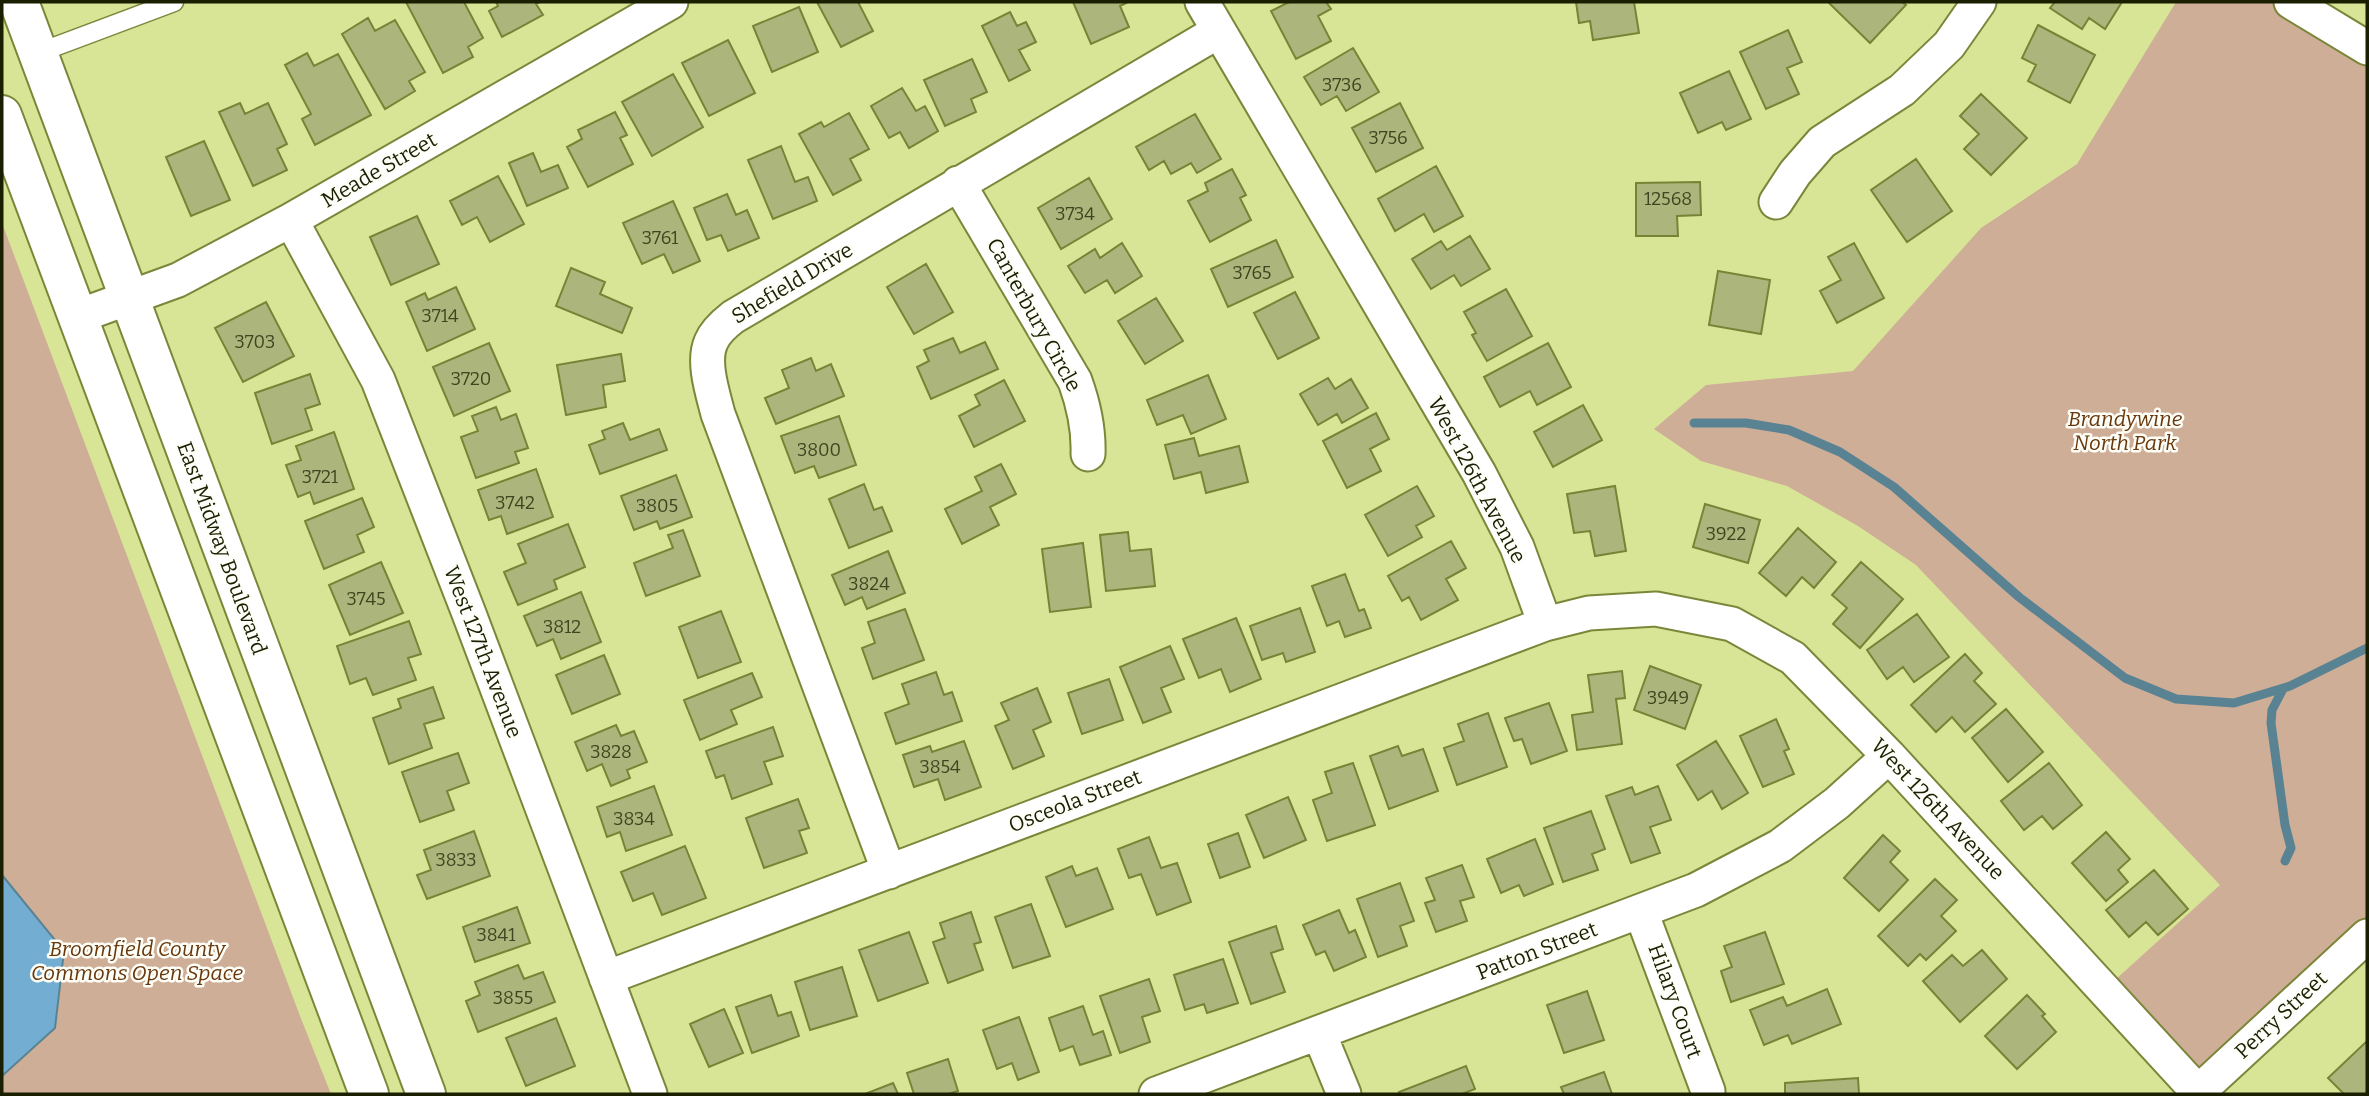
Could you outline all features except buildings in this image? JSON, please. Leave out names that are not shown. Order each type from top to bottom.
[{"type":"main road","name":"East Midway Boulevard","points":[[19,2],[426,1094]]},
{"type":"main road","points":[[2,115],[369,1094]]},
{"type":"street","name":"Meade Street","points":[[76,317],[177,280],[291,220],[671,2]]},
{"type":"street","name":"West 126th Avenue","points":[[1202,2],[1479,473],[1517,547],[1545,624],[1590,613],[1656,609],[1732,624],[1793,658],[1889,756],[2197,1093]]},
{"type":"street","points":[[1776,202],[1795,173],[1822,142],[1902,90],[1949,45],[1979,2]]},
{"type":"street","points":[[2291,2],[2367,48]]},
{"type":"street","name":"Shefield Drive","points":[[888,872],[718,414],[708,363],[696,337],[720,328],[733,317],[958,183],[1219,31]]},
{"type":"street","name":"Canterbury Circle","points":[[958,183],[1074,382],[1086,415],[1088,454]]},
{"type":"street","name":"West 127th Avenue","points":[[291,220],[378,380],[473,623],[650,1094]]},
{"type":"street","name":"Osceola Street","points":[[606,978],[1545,624]]},
{"type":"street","name":"Patton Street","points":[[1156,1094],[1696,890],[1780,846],[1837,803],[1889,756]]},
{"type":"street","name":"Hilary Court","points":[[1641,912],[1708,1091]]},
{"type":"street","name":"Perry Street","points":[[2197,1093],[2367,936]]},
{"type":"street","points":[[1320,1033],[1344,1094]]},
{"type":"lane","points":[[38,53],[174,2]]},
{"type":"green space","name":"Brandywine North Park","points":[[2176,2],[2291,2],[2367,48],[2367,936],[2198,1092],[2105,989],[2220,885],[1916,565],[1858,526],[1787,486],[1701,461],[1654,429],[1706,385],[1853,371],[1981,228],[2077,164]]},
{"type":"green space","name":"Broomfield County Commons Open Space","points":[[2,223],[300,1016],[331,1094],[2,1094]]},
{"type":"water","points":[[2,875],[64,951],[55,1028],[2,1076]]},
{"type":"waterway","points":[[1694,423],[1746,423],[1789,430],[1840,452],[1894,487],[2019,597],[2125,678],[2176,699],[2234,703],[2290,686],[2367,648]]},
{"type":"waterway","points":[[2283,689],[2272,710],[2271,723],[2285,825],[2291,848],[2285,861]]}]
